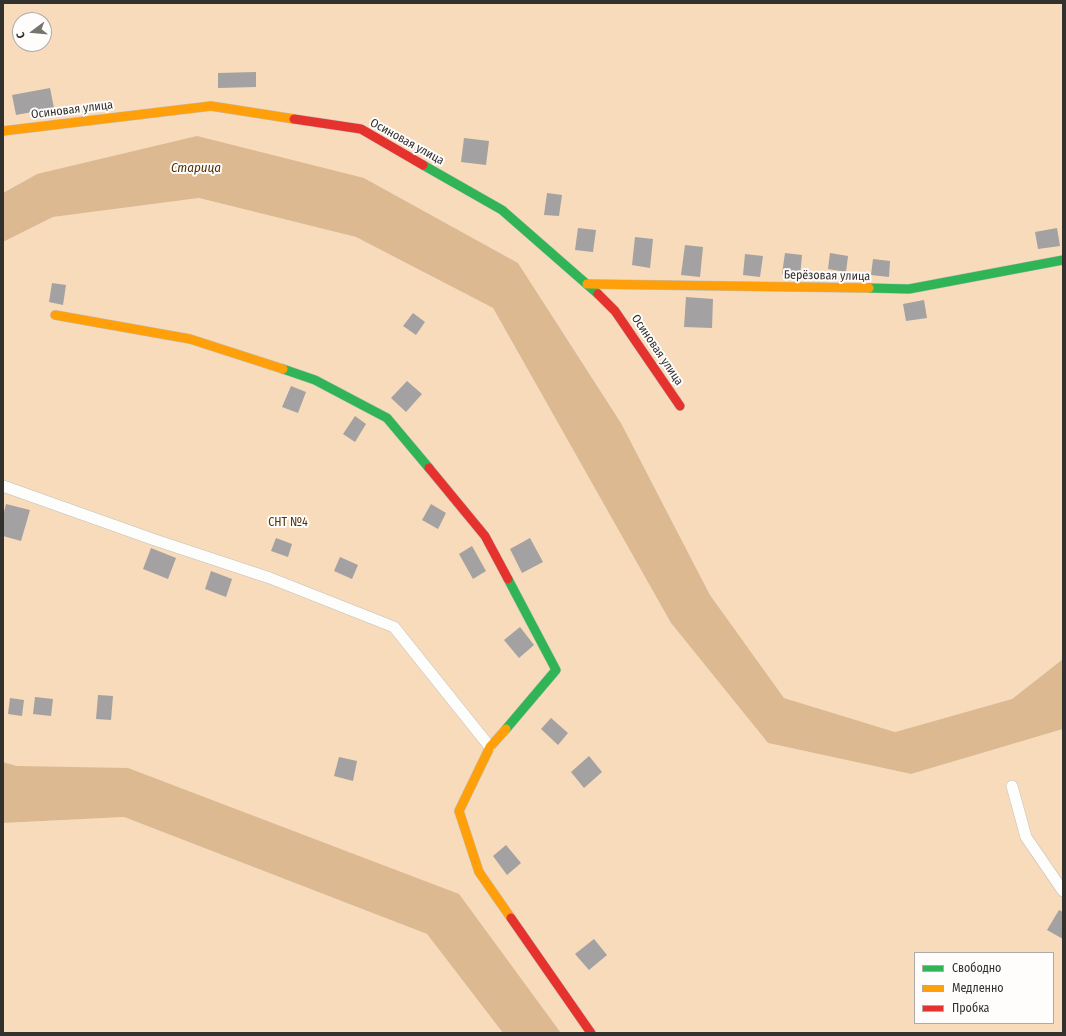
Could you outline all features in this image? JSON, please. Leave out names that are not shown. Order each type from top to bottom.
[{"type":"street","name":"Осиновая улица","points":[[3,131],[211,106],[361,130],[502,210],[587,284],[615,311],[680,406]]},
{"type":"street","name":"Берёзовая улица","points":[[587,284],[909,289],[1063,260]]},
{"type":"street","points":[[55,314],[190,338],[315,380],[387,418],[485,536],[556,670],[490,747],[459,811],[479,872],[591,1033]]},
{"type":"lane","points":[[3,486],[155,540],[270,578],[394,627],[490,747]]},
{"type":"lane","points":[[1012,786],[1026,836],[1063,891]]},
{"type":"green space","points":[[3,3],[1063,3],[1063,659],[1012,699],[895,732],[784,698],[710,595],[621,423],[518,263],[364,178],[37,174],[3,193]]},
{"type":"green space","name":"СНТ №4","points":[[199,198],[356,237],[493,308],[671,623],[768,743],[911,774],[1063,729],[1063,1033],[561,1033],[458,894],[3,762],[3,242],[53,217]]},
{"type":"green space","points":[[124,817],[427,934],[503,1033],[3,1033],[3,823]]},
{"type":"water","name":"Старица","points":[[197,136],[364,178],[518,263],[621,423],[710,595],[784,698],[895,732],[1012,699],[1063,659],[1063,729],[911,774],[768,743],[671,623],[493,308],[356,237],[199,198],[53,217],[3,242],[3,193],[37,174]]},
{"type":"water","points":[[3,762],[17,766],[128,768],[459,894],[561,1033],[503,1033],[427,934],[124,817],[3,823]]},
{"type":"building","points":[[256,72],[256,87],[218,88],[218,73]]},
{"type":"building","points":[[50,88],[54,108],[16,115],[12,95]]},
{"type":"building","points":[[464,138],[489,141],[486,165],[461,162]]},
{"type":"building","points":[[547,193],[562,195],[559,216],[544,215]]},
{"type":"building","points":[[578,228],[596,230],[593,252],[575,250]]},
{"type":"building","points":[[1057,228],[1060,246],[1038,249],[1035,232]]},
{"type":"building","points":[[635,237],[653,239],[650,268],[632,265]]},
{"type":"building","points":[[685,245],[703,247],[700,277],[681,275]]},
{"type":"building","points":[[785,253],[802,255],[800,277],[782,274]]},
{"type":"building","points":[[830,253],[848,256],[846,272],[828,269]]},
{"type":"building","points":[[745,254],[763,256],[760,277],[743,275]]},
{"type":"building","points":[[873,259],[890,261],[889,277],[871,275]]},
{"type":"building","points":[[52,283],[66,285],[63,305],[49,302]]},
{"type":"building","points":[[686,297],[713,299],[712,328],[684,327]]},
{"type":"building","points":[[924,300],[927,318],[906,321],[903,304]]},
{"type":"building","points":[[413,313],[425,322],[416,335],[403,326]]},
{"type":"building","points":[[407,381],[422,394],[406,412],[391,398]]},
{"type":"building","points":[[291,386],[306,392],[298,413],[282,407]]},
{"type":"building","points":[[355,416],[366,424],[355,442],[343,434]]},
{"type":"building","points":[[6,504],[30,510],[21,541],[3,536],[3,516]]},
{"type":"building","points":[[431,504],[446,513],[438,529],[422,520]]},
{"type":"building","points":[[276,538],[292,544],[288,557],[271,551]]},
{"type":"building","points":[[530,538],[543,562],[522,573],[510,549]]},
{"type":"building","points":[[472,546],[486,571],[473,579],[459,554]]},
{"type":"building","points":[[151,548],[176,558],[168,579],[143,569]]},
{"type":"building","points":[[340,557],[358,565],[352,579],[334,571]]},
{"type":"building","points":[[211,571],[232,579],[226,597],[205,589]]},
{"type":"building","points":[[520,627],[534,645],[519,658],[504,640]]},
{"type":"building","points":[[98,695],[113,696],[111,720],[96,719]]},
{"type":"building","points":[[35,697],[53,699],[51,716],[33,714]]},
{"type":"building","points":[[10,698],[24,700],[22,716],[8,714]]},
{"type":"building","points":[[551,718],[568,733],[558,745],[541,729]]},
{"type":"building","points":[[589,756],[602,772],[584,788],[571,772]]},
{"type":"building","points":[[339,757],[357,761],[353,781],[334,776]]},
{"type":"building","points":[[506,845],[521,863],[507,875],[493,856]]},
{"type":"building","points":[[1059,910],[1063,912],[1063,939],[1047,930]]},
{"type":"building","points":[[594,939],[607,955],[589,970],[575,954]]},
{"type":"traffic: fast","points":[[423,165],[502,210],[598,294]]},
{"type":"traffic: fast","points":[[869,288],[909,289],[1063,260]]},
{"type":"traffic: fast","points":[[283,369],[315,380],[387,418],[429,468]]},
{"type":"traffic: fast","points":[[506,729],[556,670],[508,579]]},
{"type":"traffic: slow","points":[[3,131],[211,106],[294,119]]},
{"type":"traffic: slow","points":[[587,284],[869,288]]},
{"type":"traffic: slow","points":[[55,315],[190,339],[283,369]]},
{"type":"traffic: slow","points":[[506,729],[490,747],[459,811],[479,872],[511,918]]},
{"type":"traffic: jam","points":[[294,119],[361,129],[423,165]]},
{"type":"traffic: jam","points":[[598,294],[615,311],[680,406]]},
{"type":"traffic: jam","points":[[429,468],[485,536],[508,579]]},
{"type":"traffic: jam","points":[[511,918],[591,1033]]}]
